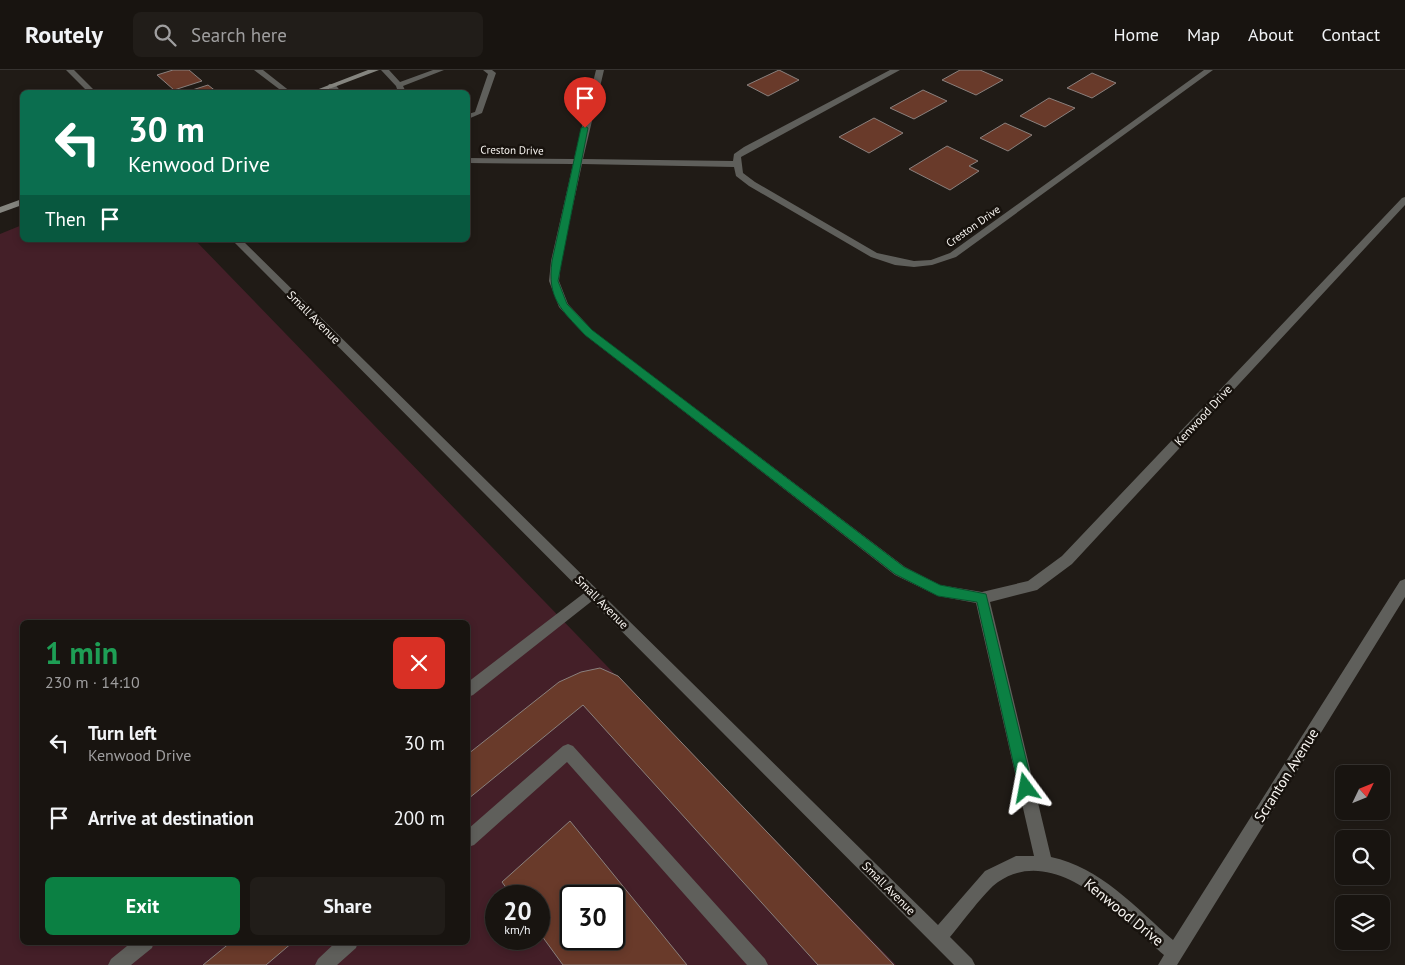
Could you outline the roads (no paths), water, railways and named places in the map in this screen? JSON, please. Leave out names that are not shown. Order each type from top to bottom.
[{"type":"main road","points":[[334,89],[374,70]]},
{"type":"main road","points":[[0,210],[20,203]]},
{"type":"street","points":[[70,70],[90,90]]},
{"type":"street","points":[[258,70],[284,90]]},
{"type":"street","points":[[385,70],[401,89],[440,70]]},
{"type":"street","points":[[470,116],[478,113],[492,73],[487,70]]},
{"type":"street","name":"Kenwood Drive","points":[[600,70],[596,77],[577,162],[554,281],[563,305],[589,333],[900,571],[938,590],[982,598],[1032,586],[1067,560],[1405,200]]},
{"type":"street","points":[[736,164],[737,156],[747,149],[896,70]]},
{"type":"street","name":"Creston Drive","points":[[470,160],[736,164],[738,174],[752,184],[874,255],[896,263],[918,266],[938,262],[961,249],[1209,70]]},
{"type":"street","name":"Small Avenue","points":[[241,242],[966,965]]},
{"type":"street","name":"Scranton Avenue","points":[[1171,959],[1405,585]]},
{"type":"street","points":[[470,688],[592,593]]},
{"type":"street","points":[[982,598],[1044,864]]},
{"type":"street","points":[[470,837],[568,751],[759,965]]},
{"type":"street","name":"Kenwood Drive","points":[[938,937],[991,877],[1016,864],[1044,864],[1068,869],[1100,888],[1171,959]]},
{"type":"street","points":[[117,965],[142,945]]},
{"type":"street","points":[[324,965],[347,945]]}]
